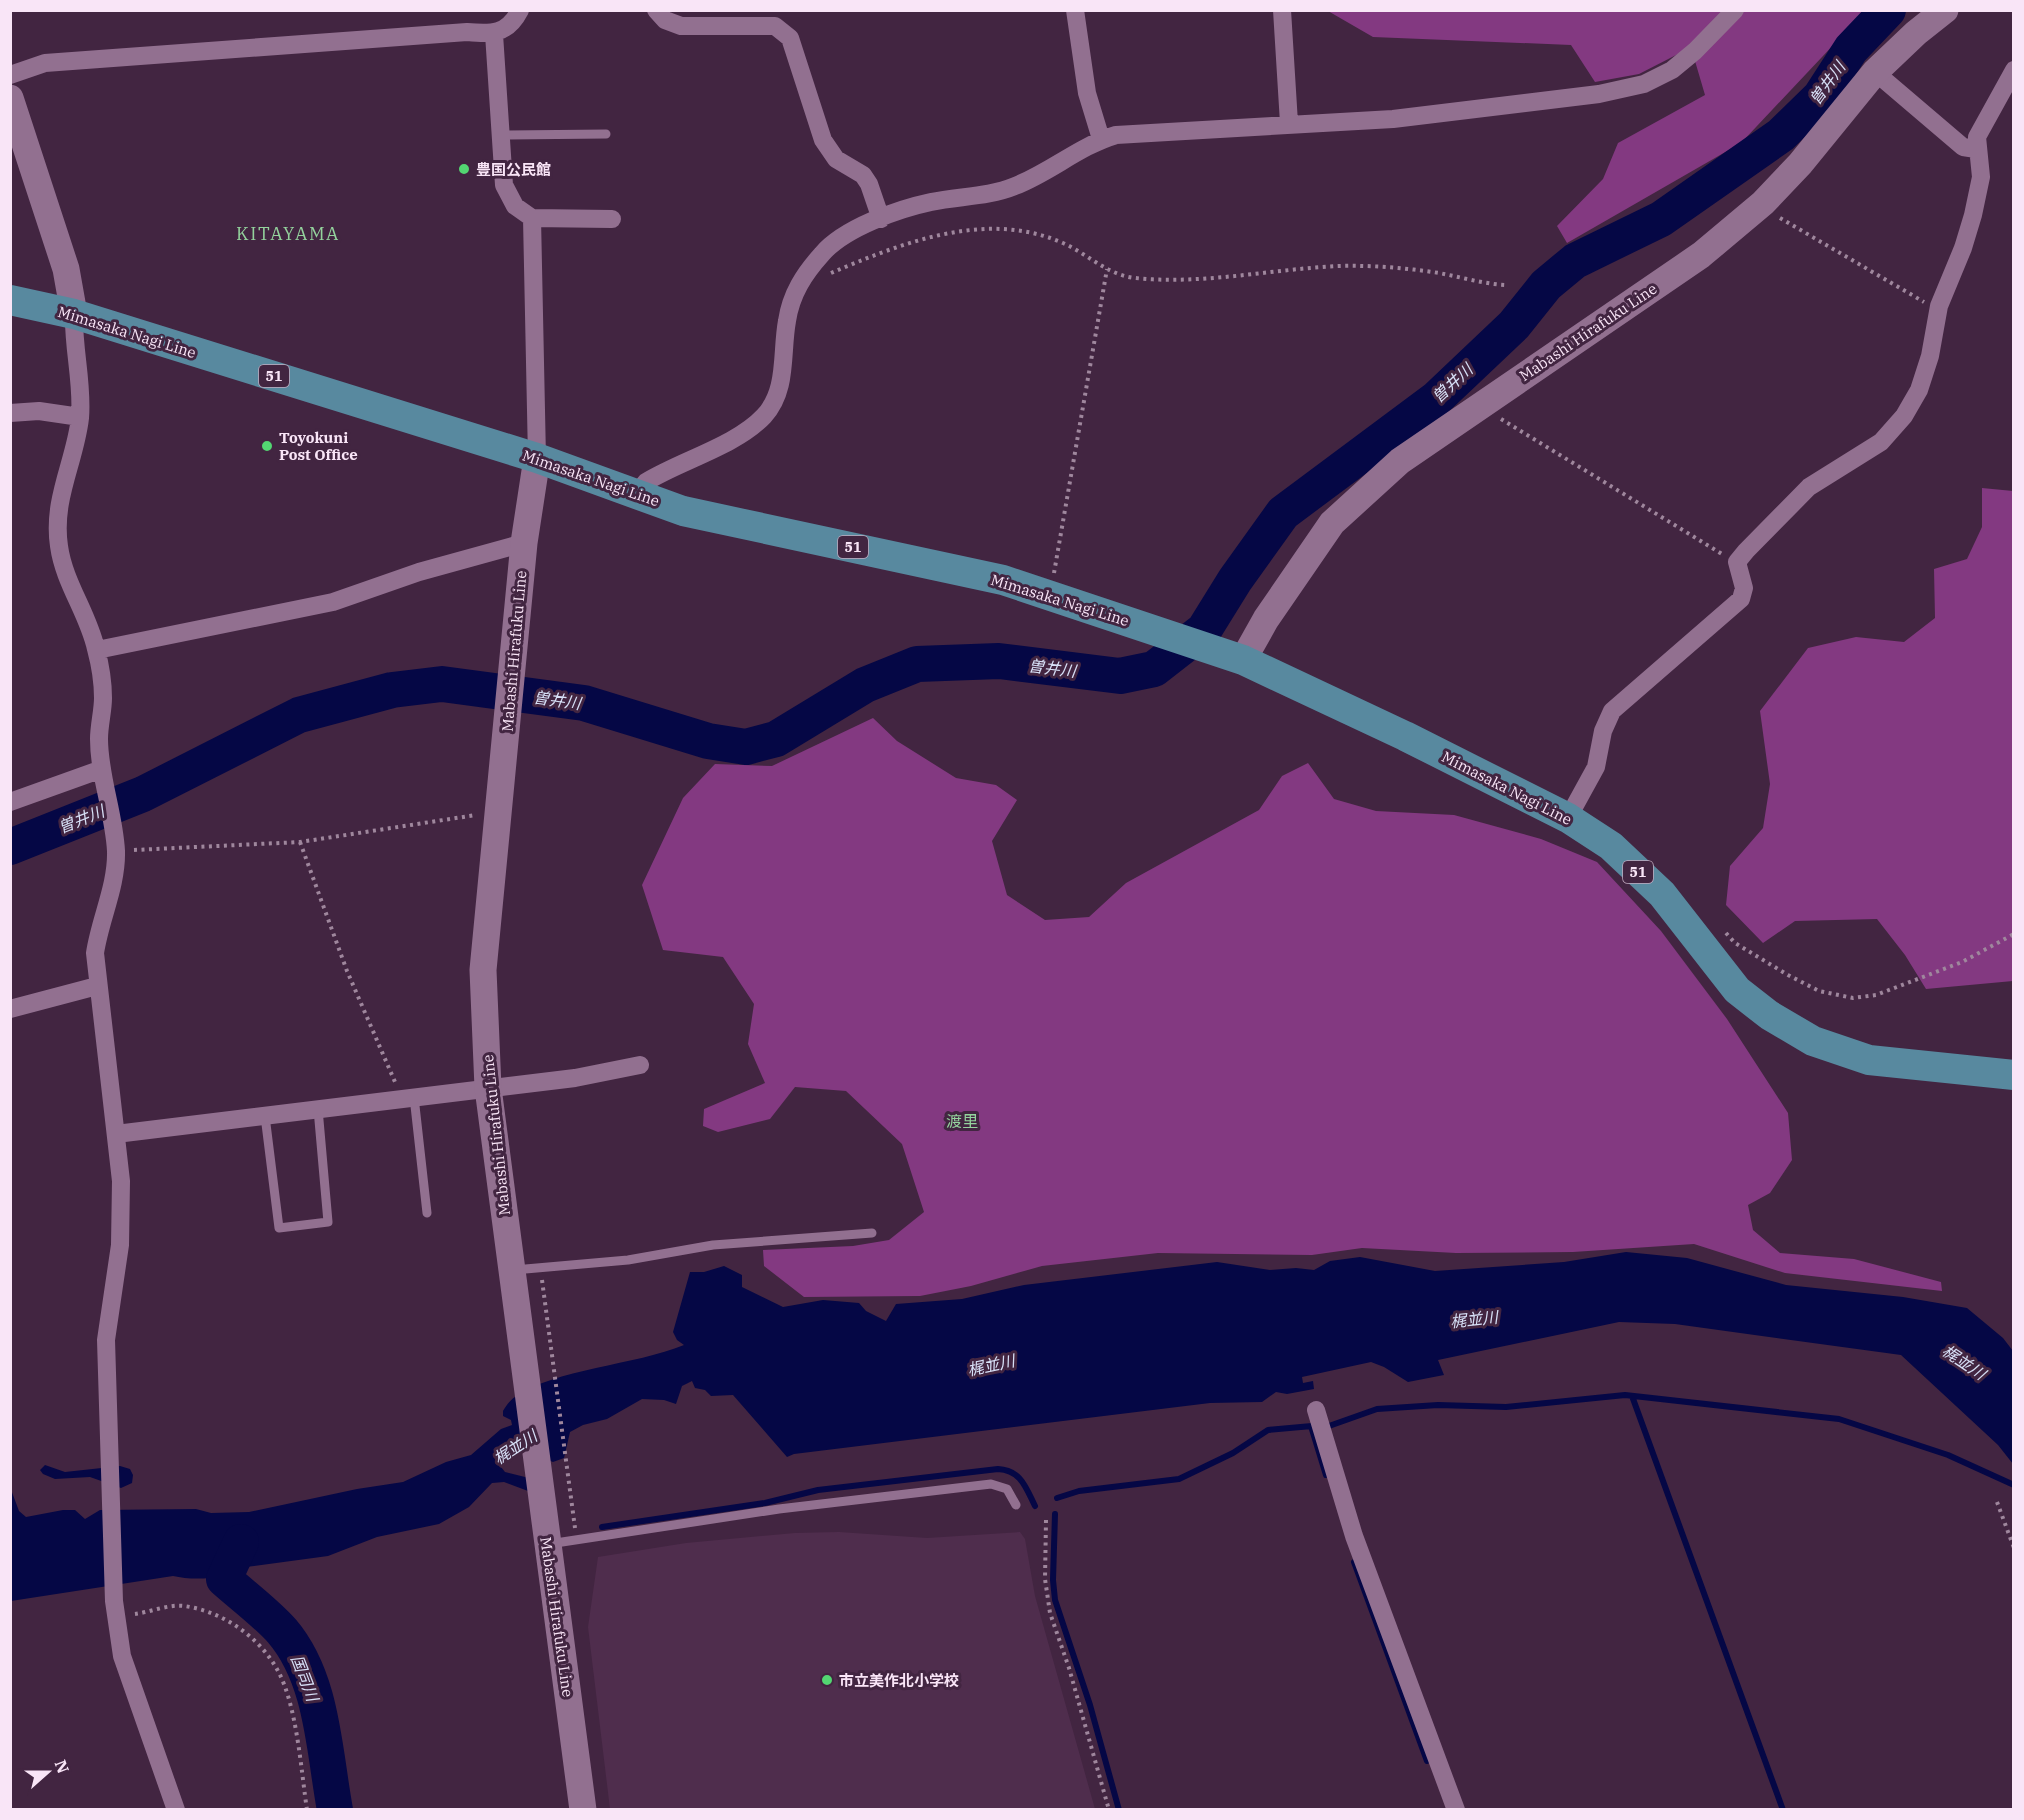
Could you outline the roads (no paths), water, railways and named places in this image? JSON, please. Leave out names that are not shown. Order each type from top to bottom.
[{"type":"main road","name":"Mabashi Hirafuku Line","points":[[1243,660],[1266,619],[1332,523],[1400,461],[1701,255],[1763,203],[1800,164],[1875,72],[1916,33],[1945,10]]},
{"type":"main road","points":[[10,98],[66,269],[74,314]]},
{"type":"main road","name":"Mimasaka Nagi Line","points":[[10,300],[74,314],[537,458],[683,511],[1003,580],[1243,660],[1405,735],[1568,818],[1611,846],[1662,894],[1737,990],[1769,1015],[1813,1041],[1869,1060],[2013,1075]]},
{"type":"main road","name":"Mabashi Hirafuku Line","points":[[537,458],[524,543],[483,970],[488,1089],[583,1809]]},
{"type":"street","points":[[10,75],[57,62],[277,44],[467,32],[494,34],[514,22],[520,10]]},
{"type":"street","points":[[656,10],[666,21],[681,26],[775,26],[790,38],[823,140],[836,159],[862,175],[869,184],[881,219]]},
{"type":"street","points":[[1075,10],[1087,93],[1101,140]]},
{"type":"street","points":[[1282,10],[1289,123]]},
{"type":"street","points":[[636,494],[646,482],[743,434],[764,416],[776,398],[781,378],[787,320],[797,286],[823,252],[852,230],[930,202],[988,195],[1017,186],[1101,140],[1116,135],[1289,123],[1393,119],[1599,94],[1644,84],[1672,70],[1735,10]]},
{"type":"street","points":[[494,34],[504,185],[515,206],[532,218],[612,219]]},
{"type":"street","points":[[1568,818],[1596,767],[1603,731],[1612,711],[1741,599],[1744,588],[1737,562],[1809,487],[1881,442],[1904,416],[1919,390],[1930,356],[1939,306],[1963,248],[1973,215],[1982,177],[1981,163],[1976,149],[1977,137],[2013,70]]},
{"type":"street","points":[[1875,72],[1964,147],[1976,149]]},
{"type":"street","points":[[532,218],[537,458]]},
{"type":"street","points":[[74,314],[73,340],[82,392],[77,438],[62,483],[57,520],[59,547],[69,581],[90,624],[96,650],[103,699],[99,740],[116,850],[109,900],[98,932],[95,953],[121,1181],[120,1245],[106,1340],[115,1609],[122,1656],[176,1809]]},
{"type":"street","points":[[10,413],[39,411],[80,417]]},
{"type":"street","points":[[96,650],[333,602],[419,572],[524,543]]},
{"type":"street","points":[[10,802],[103,774]]},
{"type":"street","points":[[10,1008],[97,986]]},
{"type":"street","points":[[116,1134],[575,1078],[640,1065]]},
{"type":"street","points":[[1316,1410],[1353,1536],[1456,1809]]},
{"type":"lane","points":[[501,135],[606,134]]},
{"type":"lane","points":[[407,1098],[427,1213]]},
{"type":"lane","points":[[265,1116],[279,1228],[328,1222],[318,1109]]},
{"type":"lane","points":[[512,1275],[628,1260],[713,1245],[872,1233]]},
{"type":"lane","points":[[547,1542],[779,1509],[991,1484],[1007,1489],[1016,1505]]},
{"type":"water","name":"梶並川","points":[[1626,1252],[1687,1258],[1786,1285],[1903,1297],[1967,1308],[2003,1338],[2013,1351],[2013,1464],[1998,1445],[1901,1355],[1675,1324],[1619,1322],[1438,1360],[1444,1375],[1408,1382],[1371,1362],[1302,1377],[1303,1383],[1313,1381],[1314,1389],[1287,1394],[1276,1392],[1262,1402],[1210,1403],[794,1454],[787,1457],[733,1395],[711,1396],[705,1390],[695,1388],[692,1381],[682,1386],[676,1404],[664,1400],[642,1399],[607,1419],[583,1425],[570,1432],[564,1458],[553,1462],[522,1450],[508,1457],[501,1467],[505,1472],[533,1479],[528,1491],[504,1482],[492,1483],[469,1507],[439,1524],[377,1537],[328,1556],[246,1567],[220,1576],[201,1579],[173,1576],[11,1601],[10,1487],[19,1511],[26,1517],[75,1510],[85,1519],[100,1510],[196,1509],[211,1513],[249,1512],[357,1489],[403,1482],[446,1462],[471,1455],[501,1429],[512,1425],[511,1420],[503,1416],[503,1411],[513,1398],[531,1388],[551,1380],[643,1358],[684,1345],[677,1340],[673,1332],[690,1272],[704,1272],[724,1266],[742,1275],[742,1287],[783,1307],[823,1300],[859,1303],[866,1311],[886,1321],[896,1304],[962,1299],[1024,1285],[1217,1262],[1270,1270],[1296,1268],[1314,1270],[1330,1261],[1360,1257],[1435,1271],[1564,1262]]},
{"type":"water","points":[[45,1465],[65,1472],[120,1466],[130,1469],[133,1475],[132,1483],[121,1488],[90,1477],[55,1479],[43,1474],[40,1470]]},
{"type":"waterway","name":"曽井川","points":[[10,847],[143,794],[299,715],[392,690],[442,684],[584,703],[708,741],[746,747],[776,739],[865,685],[917,664],[999,661],[1120,676],[1154,669],[1204,630],[1235,580],[1283,513],[1436,399],[1514,325],[1546,285],[1575,261],[1661,219],[1781,135],[1820,97],[1851,49],[1888,10]]},
{"type":"waterway","points":[[1329,1426],[1377,1409],[1438,1405],[1506,1407],[1625,1395],[1839,1419],[1948,1455],[2014,1485]]},
{"type":"waterway","points":[[1632,1396],[1783,1810]]},
{"type":"waterway","points":[[1311,1426],[1326,1475]]},
{"type":"waterway","points":[[1057,1498],[1079,1491],[1179,1479],[1233,1453],[1268,1430],[1312,1426]]},
{"type":"waterway","points":[[602,1527],[765,1503],[818,1490],[998,1469],[1006,1470],[1017,1476],[1035,1506]]},
{"type":"waterway","points":[[1055,1514],[1053,1580],[1055,1600],[1090,1705],[1119,1810]]},
{"type":"waterway","name":"国司川","points":[[241,1542],[224,1579],[282,1631],[296,1650],[306,1671],[320,1716],[335,1810]]},
{"type":"waterway","points":[[1354,1562],[1427,1761]]},
{"type":"place","name":"豊国公民館","points":[[464,169]]},
{"type":"place","name":"Toyokuni Post Office","points":[[267,446]]},
{"type":"place","name":"市立美作北小学校","points":[[827,1680]]},
{"type":"district","name":"KITAYAMA","points":[[288,233]]},
{"type":"district","name":"渡里","points":[[962,1121]]}]
